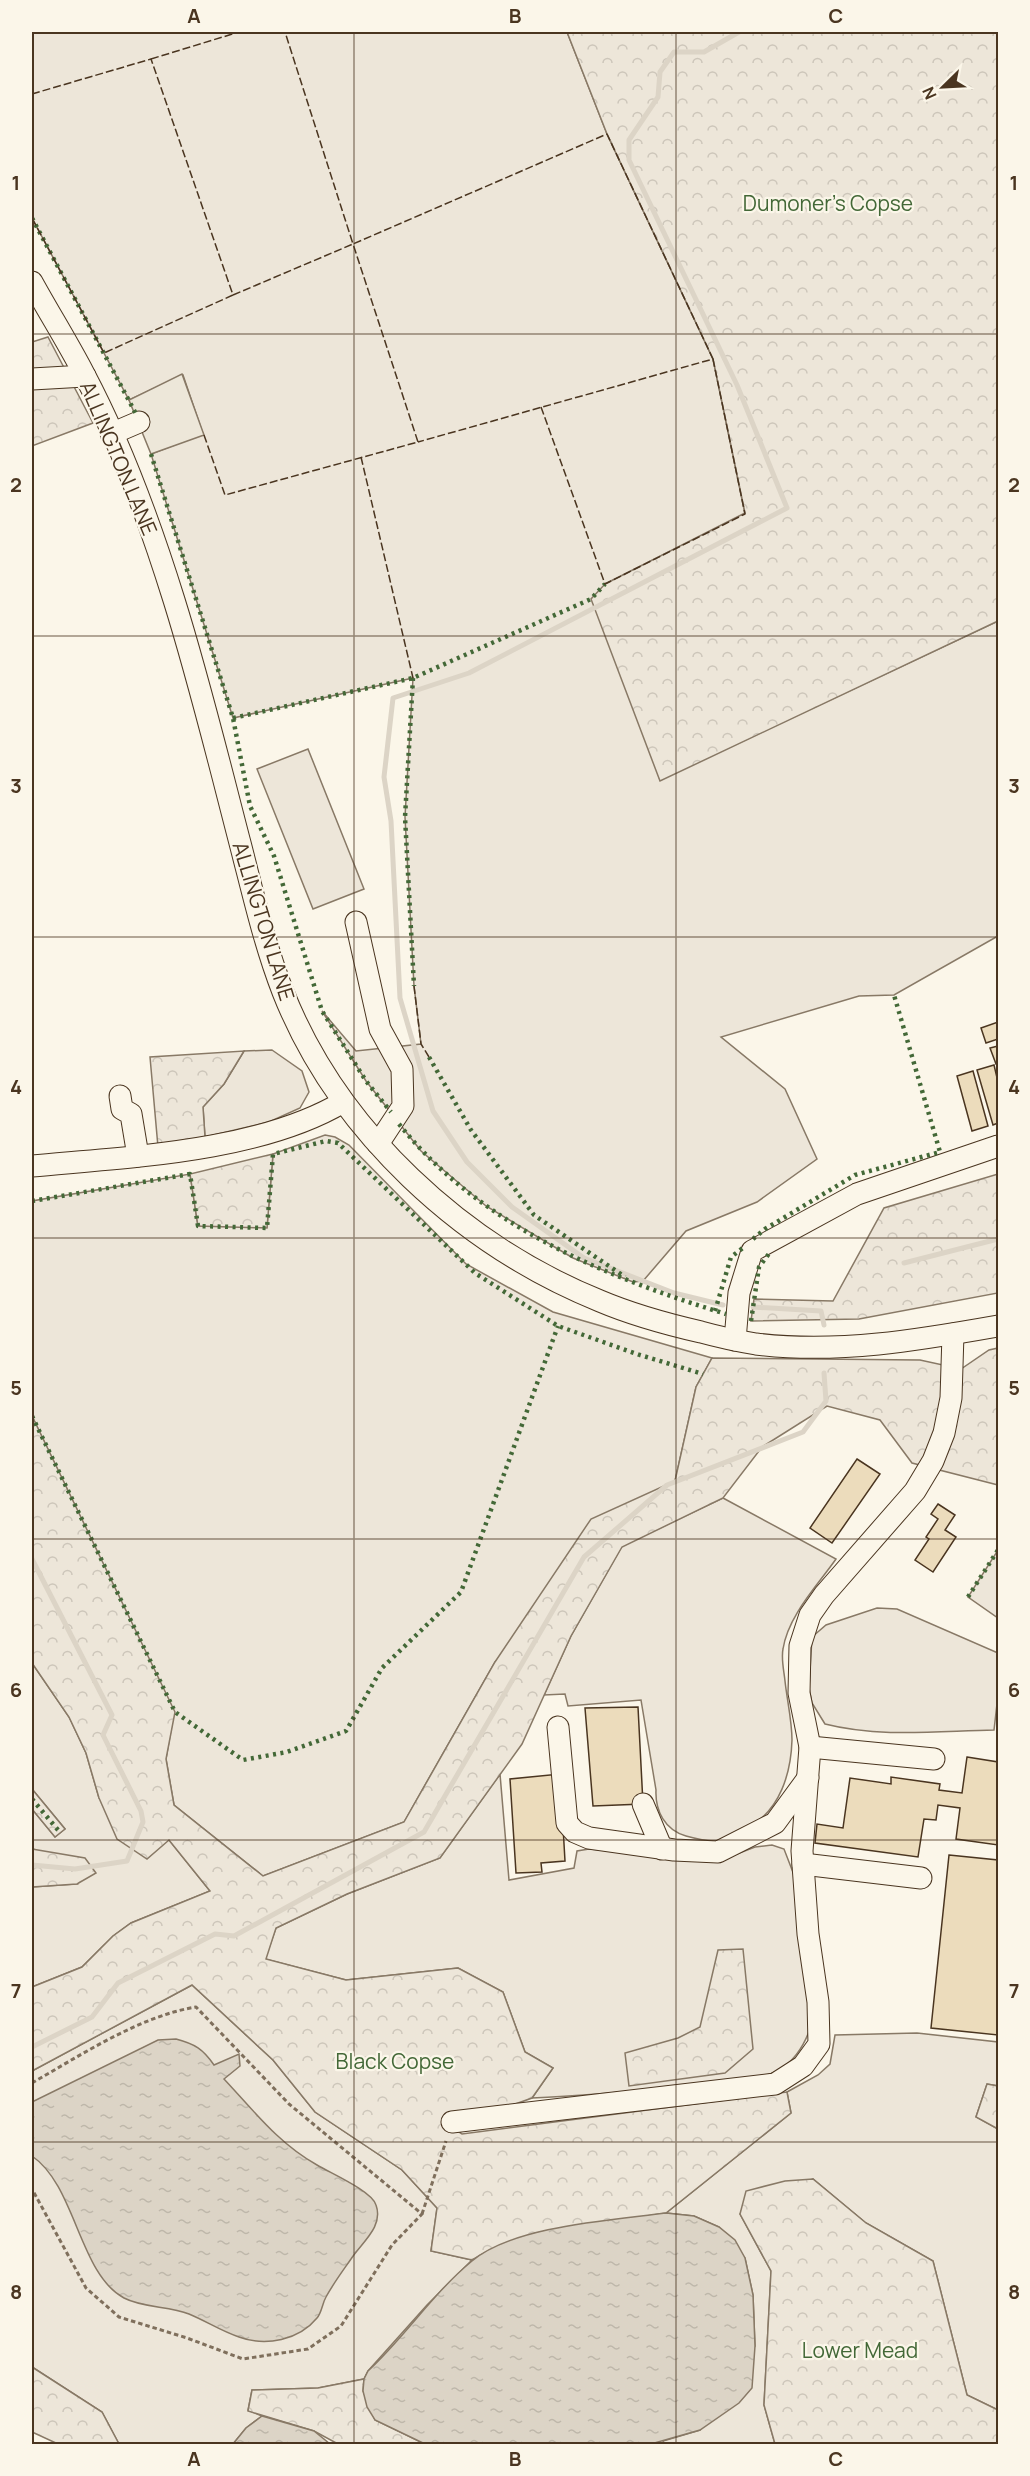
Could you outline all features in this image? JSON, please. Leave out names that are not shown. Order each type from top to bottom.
[{"type":"street","name":"ALLINGTON LANE","points":[[32,282],[85,376],[134,484],[174,600],[273,964],[284,994],[325,1076],[378,1144],[409,1176],[465,1225],[507,1254],[597,1300],[648,1319],[735,1340],[786,1346],[876,1345],[999,1326]]},
{"type":"street","points":[[32,379],[85,376]]},
{"type":"street","points":[[111,434],[139,422]]},
{"type":"street","points":[[356,922],[380,1029],[402,1069],[403,1106],[378,1144]]},
{"type":"street","points":[[120,1096],[122,1109],[131,1114],[138,1156]]},
{"type":"street","points":[[32,1166],[138,1156],[201,1147],[254,1136],[304,1122],[343,1102]]},
{"type":"street","points":[[735,1340],[739,1293],[752,1251],[857,1194],[999,1146]]},
{"type":"street","points":[[452,2122],[775,2084],[803,2066],[819,2044],[818,2002],[808,1934],[802,1851],[810,1747],[799,1694],[798,1669],[803,1632],[810,1615],[824,1595],[915,1491],[933,1461],[944,1433],[951,1398],[953,1334]]},
{"type":"street","points":[[558,1727],[567,1823],[570,1828],[588,1838],[662,1849],[718,1852],[775,1823],[809,1777]]},
{"type":"street","points":[[810,1747],[934,1759]]},
{"type":"street","points":[[643,1804],[662,1849]]},
{"type":"street","points":[[803,1864],[921,1878]]},
{"type":"path","points":[[32,2083],[112,2038],[147,2023],[196,2007],[289,2104],[422,2214]]},
{"type":"path","points":[[32,2189],[86,2288],[119,2317],[187,2338],[243,2359],[308,2349],[341,2326],[392,2245],[422,2214],[452,2122]]},
{"type":"green space","points":[[32,32],[567,32],[607,134],[713,359],[745,514],[605,584],[660,780],[998,621],[998,936],[894,995],[859,996],[721,1037],[785,1089],[817,1159],[757,1202],[686,1231],[643,1281],[633,1282],[573,1258],[486,1206],[421,1151],[366,1081],[322,1011],[356,1051],[421,1044],[414,986],[405,817],[413,678],[233,718],[151,454],[203,434],[183,375],[129,400],[32,218]]},
{"type":"green space","name":"Dumoner's Copse","points":[[567,32],[998,32],[998,621],[660,781],[591,599],[605,584],[745,513],[713,359],[607,134]]},
{"type":"green space","points":[[48,337],[93,423],[32,446],[32,342]]},
{"type":"green space","points":[[308,749],[364,889],[313,909],[257,769]]},
{"type":"green space","points":[[272,1050],[302,1071],[309,1092],[300,1108],[269,1122],[205,1137],[203,1107],[224,1084],[244,1051]]},
{"type":"green space","points":[[244,1051],[224,1084],[203,1107],[205,1137],[158,1147],[150,1057]]},
{"type":"green space","points":[[325,1135],[335,1137],[349,1145],[466,1264],[553,1312],[712,1358],[696,1387],[675,1481],[495,1662],[404,1822],[263,1876],[174,1805],[166,1759],[174,1712],[32,1416],[32,1201],[190,1174],[198,1226],[267,1227],[273,1154]]},
{"type":"green space","points":[[273,1154],[267,1228],[198,1226],[190,1174]]},
{"type":"green space","points":[[998,1174],[998,1293],[859,1319],[751,1321],[754,1299],[833,1301],[884,1208]]},
{"type":"green space","name":"Black Copse","points":[[998,1348],[998,1485],[912,1463],[880,1420],[827,1406],[762,1447],[723,1498],[622,1547],[571,1636],[522,1744],[440,1858],[347,1894],[276,1928],[266,1959],[346,1980],[458,1968],[503,1992],[525,2052],[553,2068],[532,2098],[451,2127],[462,2134],[787,2092],[791,2113],[666,2213],[536,2233],[486,2252],[472,2260],[431,2251],[437,2208],[402,2170],[315,2112],[273,2060],[192,1985],[32,2071],[32,1987],[82,1967],[113,1936],[131,1923],[210,1891],[169,1840],[147,1859],[117,1839],[99,1798],[86,1753],[69,1717],[32,1663],[32,1416],[175,1712],[166,1759],[174,1805],[263,1876],[404,1822],[495,1662],[591,1519],[675,1481],[696,1387],[712,1358],[920,1360],[961,1369],[989,1350]]},
{"type":"green space","points":[[723,1498],[836,1559],[797,1613],[783,1649],[792,1740],[789,1765],[782,1789],[769,1810],[760,1819],[732,1836],[713,1841],[679,1833],[663,1819],[657,1805],[641,1700],[568,1706],[565,1694],[544,1695],[571,1636],[622,1546]]},
{"type":"green space","points":[[998,1550],[998,1618],[968,1597]]},
{"type":"green space","points":[[877,1608],[897,1609],[998,1653],[998,1695],[994,1730],[888,1732],[825,1724],[812,1703],[809,1688],[812,1637],[826,1625]]},
{"type":"green space","points":[[32,1663],[69,1717],[86,1753],[99,1798],[169,1840],[210,1891],[131,1923],[113,1936],[82,1967],[32,1987],[32,1887],[77,1884],[32,1849],[32,1809],[55,1837],[65,1829],[32,1789]]},
{"type":"green space","points":[[500,1774],[509,1880],[574,1868],[577,1851],[589,1849],[724,1859],[755,1847],[772,1845],[784,1849],[794,1875],[811,2026],[803,2045],[795,2056],[779,2070],[761,2077],[575,2096],[532,2098],[553,2068],[525,2052],[503,1992],[458,1968],[346,1980],[265,1959],[276,1928],[347,1894],[440,1858]]},
{"type":"green space","points":[[32,1789],[65,1829],[55,1837],[32,1809]]},
{"type":"green space","points":[[32,1849],[85,1858],[96,1873],[77,1884],[32,1887]]},
{"type":"green space","points":[[743,1949],[753,2049],[725,2073],[629,2086],[625,2053],[678,2038],[700,2027],[718,1950]]},
{"type":"green space","points":[[192,1985],[273,2060],[315,2112],[402,2170],[437,2208],[431,2251],[472,2260],[427,2305],[368,2371],[364,2379],[318,2388],[252,2390],[248,2410],[262,2416],[246,2428],[233,2444],[119,2444],[102,2412],[32,2367],[32,2071]]},
{"type":"green space","points":[[917,2033],[998,2042],[998,2086],[987,2084],[976,2117],[998,2129],[998,2410],[967,2395],[933,2261],[866,2223],[813,2179],[740,2214],[771,2271],[764,2405],[775,2444],[664,2444],[663,2441],[700,2430],[755,2346],[753,2295],[745,2258],[719,2227],[694,2216],[666,2213],[791,2113],[787,2092],[818,2075],[830,2064],[835,2035]]},
{"type":"green space","points":[[987,2084],[998,2086],[998,2129],[976,2117]]},
{"type":"green space","name":"Lower Mead","points":[[813,2179],[866,2223],[933,2261],[967,2395],[998,2410],[998,2444],[775,2444],[764,2405],[771,2271],[740,2214],[746,2191],[785,2181]]},
{"type":"green space","points":[[32,2367],[102,2412],[119,2444],[58,2444],[32,2432]]},
{"type":"green space","points":[[364,2379],[363,2391],[375,2420],[425,2444],[338,2444],[314,2431],[248,2411],[252,2390],[318,2388]]},
{"type":"shaded area","points":[[182,374],[204,435],[151,454],[129,400]]},
{"type":"water","points":[[176,2039],[198,2048],[214,2065],[239,2054],[240,2066],[224,2079],[268,2126],[303,2157],[359,2188],[376,2205],[378,2213],[374,2228],[332,2287],[319,2316],[310,2326],[292,2336],[271,2341],[249,2340],[226,2332],[189,2314],[139,2304],[124,2298],[109,2286],[97,2270],[59,2187],[47,2170],[32,2156],[32,2102],[158,2040]]},
{"type":"water","points":[[666,2213],[694,2216],[719,2227],[735,2240],[745,2258],[753,2295],[755,2346],[752,2388],[739,2403],[700,2430],[651,2444],[425,2444],[375,2420],[367,2407],[363,2391],[364,2379],[368,2371],[472,2261],[490,2249],[537,2232],[564,2226]]},
{"type":"water","points":[[262,2416],[314,2431],[330,2444],[233,2444],[246,2428]]},
{"type":"building","points":[[998,1022],[998,1039],[986,1043],[981,1028]]},
{"type":"building","points":[[998,1046],[998,1063],[996,1064],[990,1048]]},
{"type":"building","points":[[994,1065],[998,1082],[998,1123],[993,1125],[977,1070]]},
{"type":"building","points":[[973,1071],[988,1126],[972,1131],[957,1076]]},
{"type":"building","points":[[857,1459],[880,1474],[832,1543],[810,1528]]},
{"type":"building","points":[[938,1504],[955,1515],[945,1530],[956,1537],[933,1572],[915,1560],[929,1539],[926,1537],[938,1519],[931,1514]]},
{"type":"building","points":[[638,1707],[643,1804],[593,1806],[585,1708]]},
{"type":"building","points":[[967,1757],[998,1762],[998,1845],[956,1839],[960,1808],[938,1805],[936,1820],[924,1819],[918,1857],[815,1843],[817,1824],[843,1828],[850,1778],[891,1784],[891,1777],[940,1784],[939,1790],[962,1793]]},
{"type":"building","points":[[560,1774],[565,1861],[541,1863],[542,1872],[516,1873],[510,1779]]},
{"type":"building","points":[[949,1855],[998,1860],[998,2035],[931,2028]]},
{"type":"waterway","points":[[723,1305],[674,1293],[584,1258],[512,1207],[467,1162],[433,1111],[400,998],[391,821],[384,777],[393,698],[469,673],[787,508],[737,385],[629,160],[629,140],[658,97],[660,72],[674,52],[704,52],[739,32]]},
{"type":"waterway","points":[[904,1263],[998,1239]]},
{"type":"waterway","points":[[753,1307],[821,1311],[824,1325]]},
{"type":"waterway","points":[[32,2047],[92,2017],[118,1983],[215,1934],[234,1936],[424,1832],[584,1557],[667,1485],[803,1432],[826,1401],[824,1373]]},
{"type":"waterway","points":[[32,1559],[112,1715],[103,1735],[141,1811],[143,1822],[127,1861],[75,1869],[32,1865]]},
{"type":"hedge","points":[[32,218],[136,414]]},
{"type":"hedge","points":[[151,454],[233,718],[250,806],[274,856],[322,1011],[366,1081],[391,1112]]},
{"type":"hedge","points":[[233,718],[413,678],[591,599],[605,584]]},
{"type":"hedge","points":[[413,678],[405,817],[414,986]]},
{"type":"hedge","points":[[753,1239],[765,1229],[855,1175],[940,1152],[894,995]]},
{"type":"hedge","points":[[429,1057],[471,1130],[534,1215],[625,1277]]},
{"type":"hedge","points":[[399,1124],[431,1160],[467,1192],[506,1219],[591,1265],[635,1283],[726,1314]]},
{"type":"hedge","points":[[32,1201],[190,1174],[198,1226],[267,1228],[273,1154],[326,1141],[338,1143],[475,1273],[558,1326],[703,1374]]},
{"type":"hedge","points":[[715,1311],[731,1257],[744,1247]]},
{"type":"hedge","points":[[751,1321],[759,1267],[771,1251]]},
{"type":"hedge","points":[[32,1416],[175,1712],[243,1760],[287,1752],[346,1731],[382,1668],[461,1592],[558,1326]]},
{"type":"hedge","points":[[968,1597],[998,1550]]},
{"type":"hedge","points":[[32,1799],[58,1830]]},
{"type":"fence","points":[[151,59],[239,32]]},
{"type":"fence","points":[[233,295],[353,244],[285,32]]},
{"type":"fence","points":[[32,94],[151,59],[233,295],[104,353],[32,218]]},
{"type":"fence","points":[[204,435],[225,495],[418,442],[353,244],[607,134],[713,359],[418,442]]},
{"type":"fence","points":[[541,407],[605,584],[745,514],[713,359]]},
{"type":"fence","points":[[361,457],[413,678]]},
{"type":"fence","points":[[414,986],[421,1044],[429,1057]]}]
